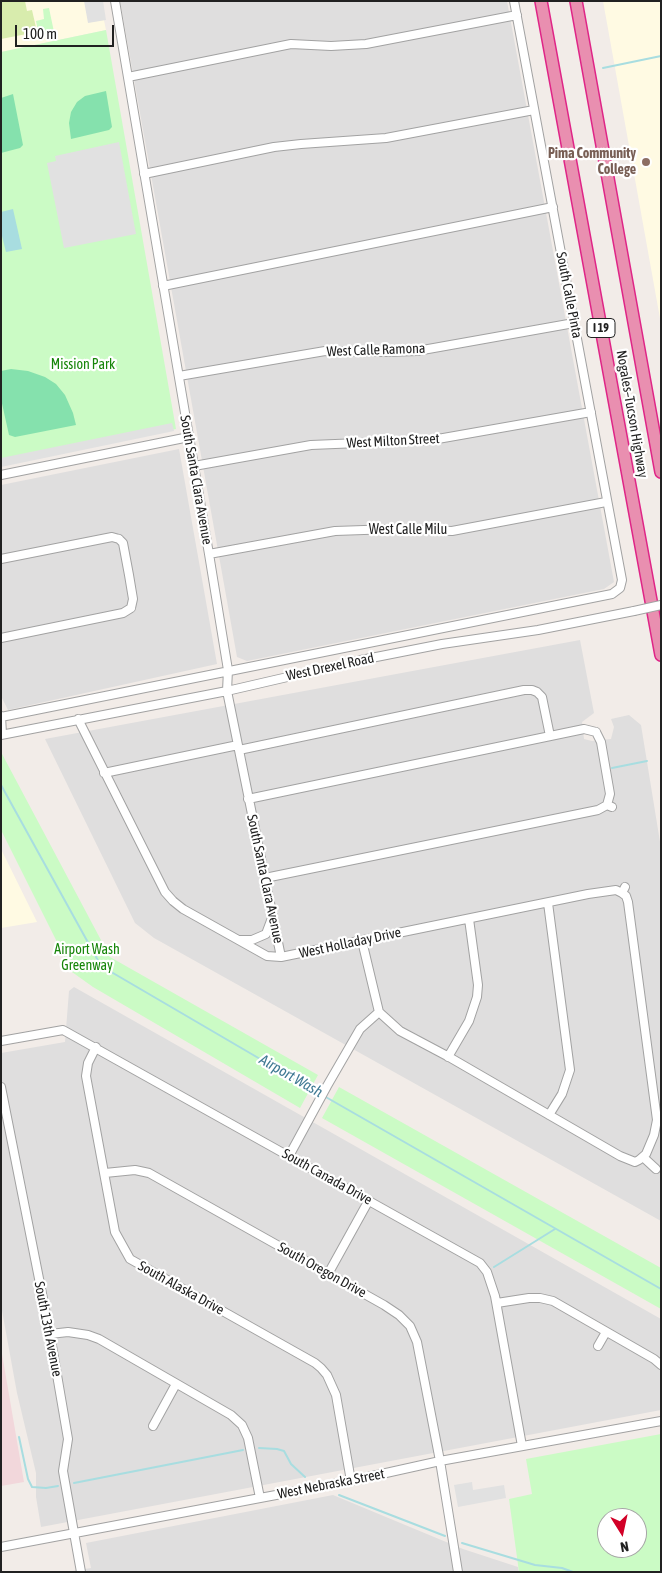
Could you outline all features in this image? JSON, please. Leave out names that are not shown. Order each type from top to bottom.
[{"type":"highway","name":"Nogales–Tucson Highway","points":[[541,1],[661,655]]},
{"type":"highway","name":"Nogales–Tucson Highway","points":[[576,1],[661,472]]},
{"type":"street","name":"South Santa Clara Avenue","points":[[115,1],[228,670],[227,691],[281,957]]},
{"type":"street","name":"South Calle Pinta","points":[[514,1],[622,580],[620,588]]},
{"type":"street","points":[[128,78],[291,44],[332,46],[366,44],[517,14]]},
{"type":"street","points":[[144,174],[274,147],[386,138],[534,110]]},
{"type":"street","points":[[163,286],[553,207]]},
{"type":"street","name":"West Calle Ramona","points":[[178,376],[325,350],[387,352],[417,350],[574,323]]},
{"type":"street","name":"West Milton Street","points":[[194,466],[311,445],[432,440],[591,412]]},
{"type":"street","points":[[1,475],[189,437]]},
{"type":"street","name":"West Calle Milu","points":[[209,554],[335,531],[393,529],[452,531],[606,502]]},
{"type":"street","points":[[1,559],[121,535],[129,575],[132,599],[131,608]]},
{"type":"street","name":"West Drexel Road","points":[[1,716],[612,594],[620,588]]},
{"type":"street","name":"West Drexel Road","points":[[2,735],[227,691],[361,660],[442,644],[538,630],[661,605]]},
{"type":"street","points":[[131,608],[138,613]]},
{"type":"street","points":[[1,638],[123,613],[131,608]]},
{"type":"street","points":[[104,773],[524,690],[540,689],[550,736]]},
{"type":"street","points":[[1,716],[2,735]]},
{"type":"street","name":"West Holladay Drive","points":[[78,720],[165,892],[173,902],[183,909],[261,953],[281,957],[610,890],[623,890],[628,902],[657,1120],[650,1146],[643,1158]]},
{"type":"street","points":[[248,799],[584,729],[598,729],[601,742],[610,794],[609,806],[598,810],[265,878]]},
{"type":"street","points":[[548,903],[570,1070],[562,1094],[549,1115]]},
{"type":"street","points":[[236,939],[252,940],[266,934],[273,916]]},
{"type":"street","points":[[448,1057],[469,1021],[477,997],[478,985],[469,919]]},
{"type":"street","points":[[362,941],[379,1012],[400,1031],[628,1160],[635,1162],[643,1158],[656,1169]]},
{"type":"street","points":[[289,1156],[360,1030],[379,1012]]},
{"type":"street","name":"South Canada Drive","points":[[1,1042],[63,1030],[480,1263],[487,1272],[496,1303],[522,1446]]},
{"type":"street","name":"South Alaska Drive","points":[[96,1047],[88,1064],[86,1076],[115,1232],[130,1259],[315,1363],[327,1375],[336,1395],[351,1481]]},
{"type":"street","name":"South 13th Avenue","points":[[1,1088],[50,1334],[68,1439],[63,1471],[81,1572]]},
{"type":"street","name":"South Oregon Drive","points":[[105,1173],[136,1170],[149,1173],[384,1305],[399,1315],[410,1326],[417,1342],[440,1461],[458,1571]]},
{"type":"street","points":[[328,1274],[369,1200]]},
{"type":"street","points":[[496,1303],[529,1298],[553,1301],[654,1359],[661,1365]]},
{"type":"street","points":[[50,1334],[68,1332],[99,1339],[231,1415],[242,1425],[249,1445],[260,1498]]},
{"type":"street","points":[[598,1346],[606,1332]]},
{"type":"street","points":[[153,1426],[176,1384]]},
{"type":"street","name":"West Nebraska Street","points":[[1,1547],[661,1420]]},
{"type":"street","points":[[448,1572],[458,1571]]},
{"type":"shaded area","points":[[1,1],[100,1],[106,30],[1,52]]},
{"type":"shaded area","points":[[84,1],[103,1],[106,20],[88,23]]},
{"type":"shaded area","points":[[120,1],[507,1],[614,582],[604,589],[247,661],[237,657]]},
{"type":"shaded area","name":"Pima Community College","points":[[603,1],[661,1],[661,324]]},
{"type":"shaded area","points":[[119,142],[136,234],[64,248],[47,163],[56,161],[55,156]]},
{"type":"shaded area","points":[[172,423],[174,431],[1,467],[1,458]]},
{"type":"shaded area","points":[[179,449],[217,664],[8,710],[1,696],[1,485]]},
{"type":"shaded area","points":[[580,640],[594,713],[582,722],[584,739],[592,741],[611,739],[614,727],[611,719],[629,715],[641,725],[661,848],[661,1221],[154,938],[135,923],[45,739]]},
{"type":"shaded area","points":[[1,849],[37,922],[1,928]]},
{"type":"shaded area","points":[[74,987],[661,1319],[661,1410],[41,1527],[36,1497],[36,1473],[17,1393],[1,1305],[1,1053],[65,1042],[69,991]]},
{"type":"shaded area","points":[[1,1348],[24,1482],[1,1486]]},
{"type":"shaded area","points":[[472,1482],[473,1490],[504,1485],[506,1498],[458,1507],[454,1485]]},
{"type":"shaded area","points":[[333,1495],[463,1549],[518,1567],[519,1572],[66,1572],[91,1568],[86,1543]]},
{"type":"green space","points":[[1,1],[25,1],[27,11],[32,10],[37,32],[1,39]]},
{"type":"green space","points":[[49,8],[54,32],[39,35],[36,21],[44,19],[43,9]]},
{"type":"green space","name":"Mission Park","points":[[106,30],[176,429],[1,466],[1,52]]},
{"type":"green space","points":[[106,91],[112,127],[109,130],[71,139],[69,123],[71,112],[77,102],[85,96]]},
{"type":"green space","points":[[13,94],[23,145],[20,148],[1,153],[1,98]]},
{"type":"green space","points":[[11,369],[28,371],[45,377],[56,384],[65,395],[76,425],[15,437],[9,435],[1,399],[1,371]]},
{"type":"green space","name":"Airport Wash Greenway","points":[[1,752],[110,957],[318,1075],[300,1108],[93,987],[72,972],[1,830]]},
{"type":"green space","points":[[339,1087],[661,1268],[661,1309],[322,1118]]},
{"type":"green space","points":[[661,1434],[661,1572],[519,1572],[509,1499],[532,1494],[526,1459]]},
{"type":"water","points":[[13,209],[22,249],[6,252],[1,232],[1,212]]},
{"type":"waterway","points":[[603,68],[661,56]]},
{"type":"waterway","points":[[612,768],[647,761]]},
{"type":"waterway","name":"Airport Wash","points":[[1,785],[101,966],[320,1094]]},
{"type":"waterway","name":"Airport Wash","points":[[324,1096],[661,1289]]},
{"type":"waterway","points":[[494,1267],[555,1229]]},
{"type":"waterway","points":[[19,1437],[28,1479],[32,1487],[46,1488],[58,1486]]},
{"type":"waterway","points":[[259,1448],[284,1451],[291,1464],[305,1477]]},
{"type":"waterway","points":[[74,1483],[243,1450]]},
{"type":"waterway","points":[[339,1495],[445,1536]]},
{"type":"waterway","points":[[462,1543],[535,1565],[562,1568],[573,1572]]},
{"type":"place","name":"Pima Community College","points":[[646,162]]}]
